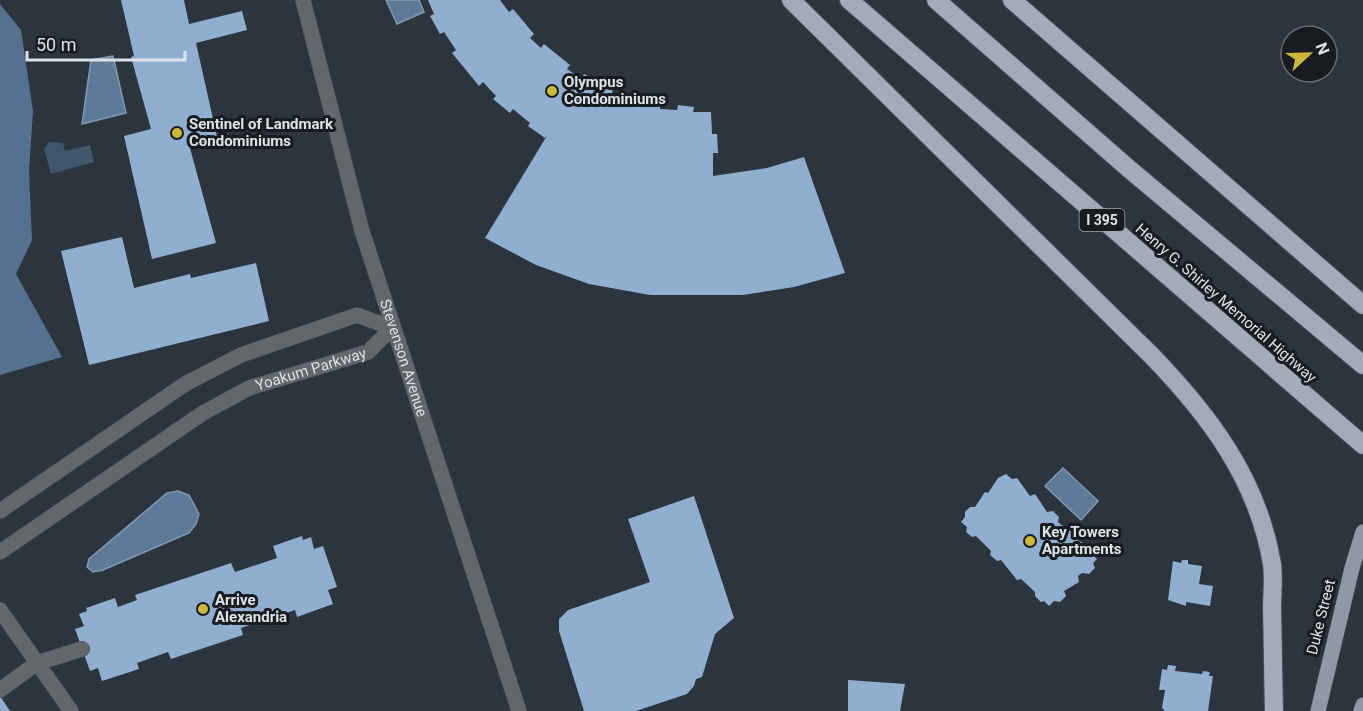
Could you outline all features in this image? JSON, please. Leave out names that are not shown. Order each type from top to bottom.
[{"type":"highway","points":[[791,0],[1184,388],[1216,429],[1243,473],[1259,512],[1272,566],[1274,711]]},
{"type":"highway","name":"Henry G. Shirley Memorial Highway","points":[[849,0],[1363,445]]},
{"type":"highway","points":[[936,0],[1162,196],[1363,365]]},
{"type":"highway","points":[[1012,0],[1363,305]]},
{"type":"highway","points":[[1299,251],[1363,300]]},
{"type":"main road","name":"Duke Street","points":[[1318,711],[1352,568],[1363,532]]},
{"type":"main road","points":[[1361,711],[1363,705]]},
{"type":"street","name":"Stevenson Avenue","points":[[303,0],[357,213],[392,327],[519,711]]},
{"type":"street","points":[[0,511],[185,384],[241,355],[357,315],[392,327]]},
{"type":"street","name":"Yoakum Parkway","points":[[0,552],[203,414],[249,388],[368,352],[392,327]]},
{"type":"street","points":[[0,610],[70,711]]},
{"type":"street","points":[[0,690],[37,663],[82,649]]},
{"type":"shaded area","points":[[386,0],[419,0],[424,12],[397,24]]},
{"type":"shaded area","points":[[0,4],[21,30],[33,111],[29,171],[32,240],[16,274],[62,357],[0,375]]},
{"type":"shaded area","points":[[113,56],[126,113],[82,124],[91,60]]},
{"type":"shaded area","points":[[49,142],[63,143],[65,151],[90,145],[94,162],[51,174],[44,149]]},
{"type":"shaded area","points":[[1063,468],[1098,501],[1081,520],[1045,486]]},
{"type":"shaded area","points":[[178,491],[189,495],[199,514],[196,524],[189,533],[103,570],[93,572],[87,567],[89,559],[167,493]]},
{"type":"building","name":"Sentinel of Landmark Condominiums","points":[[121,0],[184,0],[189,24],[242,11],[247,30],[196,43],[218,141],[190,148],[216,243],[152,259],[124,136],[151,129],[131,57],[134,56]]},
{"type":"building","points":[[428,0],[500,0],[509,12],[513,9],[534,34],[530,38],[541,48],[544,44],[570,65],[567,69],[582,79],[584,74],[613,89],[612,93],[628,101],[630,96],[660,105],[660,109],[677,110],[678,105],[694,107],[693,112],[711,112],[712,134],[717,134],[718,153],[713,153],[713,176],[767,168],[804,157],[845,273],[794,287],[743,295],[650,295],[589,284],[536,265],[485,238],[548,134],[545,138],[528,126],[530,123],[513,109],[510,113],[493,99],[496,96],[483,82],[479,86],[452,53],[456,50],[444,32],[440,34],[430,16],[434,14]]},
{"type":"building","points":[[122,237],[134,288],[190,274],[191,278],[256,263],[269,321],[89,365],[61,251]]},
{"type":"building","name":"Key Towers Apartments","points":[[1006,474],[1012,479],[1017,478],[1030,496],[1035,494],[1047,512],[1053,511],[1059,517],[1058,522],[1066,529],[1071,528],[1077,534],[1076,539],[1093,549],[1092,554],[1097,559],[1093,563],[1095,568],[1089,574],[1082,573],[1078,576],[1079,582],[1064,591],[1066,596],[1060,602],[1054,601],[1049,606],[1044,601],[1041,602],[1035,596],[1035,592],[1021,579],[1017,580],[1001,560],[997,561],[990,555],[991,551],[976,536],[972,537],[966,532],[967,527],[961,522],[965,517],[965,512],[970,507],[975,507],[998,478]]},
{"type":"building","points":[[694,496],[734,618],[715,634],[702,677],[696,679],[694,686],[687,694],[636,711],[584,711],[559,631],[559,619],[568,610],[650,582],[628,519]]},
{"type":"building","name":"Arrive Alexandria","points":[[302,536],[303,540],[311,537],[314,549],[323,546],[337,587],[328,590],[333,604],[297,617],[295,610],[241,628],[243,635],[171,659],[168,652],[137,663],[139,669],[102,681],[98,668],[90,671],[75,629],[84,626],[79,614],[87,611],[86,608],[115,598],[118,607],[137,600],[135,595],[231,563],[235,572],[277,558],[273,546]]},
{"type":"building","points":[[1182,560],[1188,560],[1188,564],[1202,566],[1199,584],[1213,586],[1210,606],[1186,602],[1186,606],[1168,600],[1173,561],[1181,563]]},
{"type":"building","points":[[1168,665],[1176,666],[1175,671],[1202,674],[1203,671],[1210,672],[1209,676],[1213,676],[1208,711],[1165,711],[1162,708],[1165,690],[1159,690],[1162,669],[1167,670]]},
{"type":"building","points":[[848,680],[905,684],[900,711],[848,711]]},
{"type":"building","points":[[0,696],[10,711],[0,711]]},
{"type":"place","name":"Olympus Condominiums","points":[[552,91]]},
{"type":"place","name":"Sentinel of Landmark Condominiums","points":[[177,133]]},
{"type":"place","name":"Key Towers Apartments","points":[[1030,541]]},
{"type":"place","name":"Arrive Alexandria","points":[[203,609]]}]
